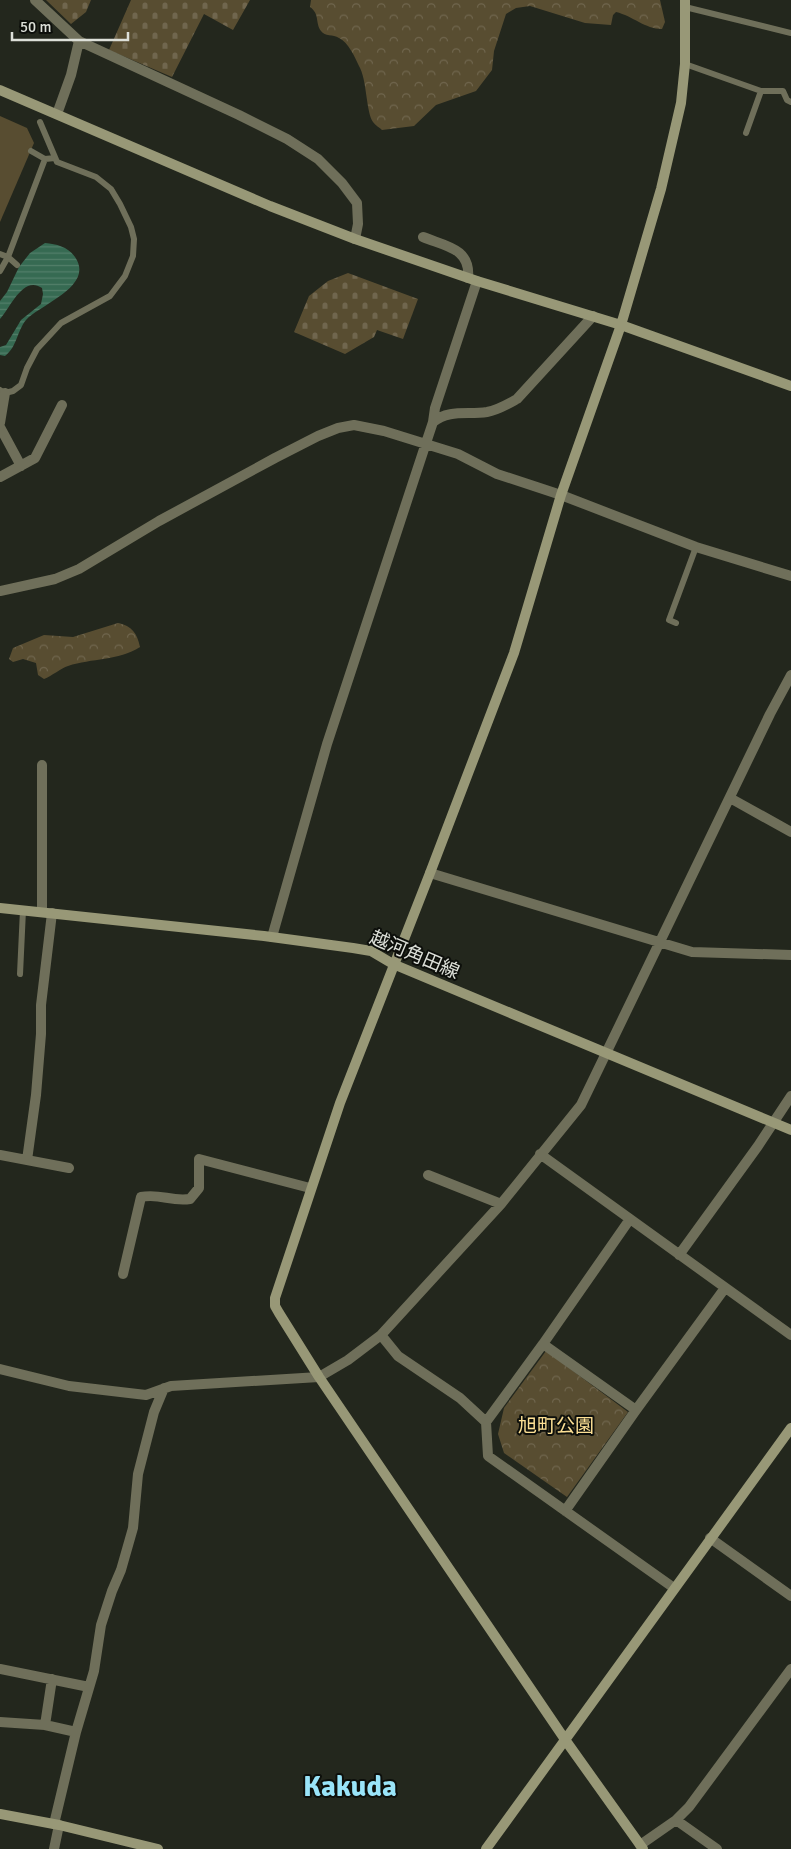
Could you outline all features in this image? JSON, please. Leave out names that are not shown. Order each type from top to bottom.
[{"type":"street","points":[[35,0],[79,41],[239,115],[287,139],[318,159],[352,194],[357,203],[358,224],[355,239]]},
{"type":"street","points":[[685,4],[685,64],[681,103],[661,189],[621,325],[561,496],[514,653],[340,1103],[310,1188],[275,1298],[279,1312],[319,1377],[566,1740],[642,1847],[676,1820],[713,1777],[791,1668]]},
{"type":"street","points":[[57,114],[71,75],[79,41]]},
{"type":"street","points":[[0,90],[270,206],[355,239],[472,279],[621,325],[791,386]]},
{"type":"street","points":[[272,937],[327,744],[433,422],[435,408],[472,279],[465,256],[423,237]]},
{"type":"street","points":[[433,422],[441,415],[459,412],[488,412],[506,406],[517,398],[593,316]]},
{"type":"street","points":[[0,423],[2,391]]},
{"type":"street","points":[[0,477],[35,458],[62,405]]},
{"type":"street","points":[[0,591],[55,579],[79,569],[159,521],[275,458],[338,428],[354,425],[426,443],[458,454],[498,474],[696,547],[791,576]]},
{"type":"street","points":[[0,427],[21,466]]},
{"type":"street","points":[[0,1369],[69,1386],[146,1395],[172,1386],[319,1377],[348,1360],[381,1335],[501,1204],[581,1105],[791,675]]},
{"type":"street","points":[[27,1160],[36,1095],[41,1034],[47,913],[42,765]]},
{"type":"street","points":[[730,798],[791,832]]},
{"type":"street","points":[[430,874],[692,952],[791,955]]},
{"type":"street","name":"越河角田線","points":[[0,908],[272,937],[370,950],[394,964],[791,1130]]},
{"type":"street","points":[[679,1255],[758,1146],[772,1122],[791,1096]]},
{"type":"street","points":[[540,1154],[791,1335]]},
{"type":"street","points":[[0,1155],[69,1168]]},
{"type":"street","points":[[123,1274],[141,1196],[152,1194],[178,1201],[190,1199],[199,1188],[199,1159],[310,1188]]},
{"type":"street","points":[[428,1175],[501,1204]]},
{"type":"street","points":[[630,1219],[486,1422],[488,1456],[674,1588]]},
{"type":"street","points":[[565,1511],[725,1288]]},
{"type":"street","points":[[381,1335],[398,1356],[460,1398],[486,1422]]},
{"type":"street","points":[[543,1344],[636,1410]]},
{"type":"street","points":[[54,1849],[76,1732],[94,1671],[101,1625],[121,1570],[133,1528],[138,1474],[154,1412],[164,1388]]},
{"type":"street","points":[[486,1849],[791,1428]]},
{"type":"street","points":[[710,1538],[791,1596]]},
{"type":"street","points":[[0,1669],[89,1687]]},
{"type":"street","points":[[45,1725],[52,1679]]},
{"type":"street","points":[[0,1722],[45,1725],[76,1732]]},
{"type":"street","points":[[0,1814],[57,1825],[158,1849]]},
{"type":"street","points":[[676,1820],[717,1849]]},
{"type":"lane","points":[[685,4],[791,33]]},
{"type":"lane","points":[[685,64],[761,91],[783,91],[787,100],[791,102]]},
{"type":"lane","points":[[746,133],[761,91]]},
{"type":"lane","points":[[2,391],[13,390],[21,385],[37,349],[61,323],[110,296],[125,276],[133,256],[134,239],[131,226],[111,189],[96,177],[57,162],[40,122]]},
{"type":"lane","points":[[31,151],[45,159],[55,158]]},
{"type":"lane","points":[[0,271],[8,257],[45,159]]},
{"type":"lane","points":[[0,254],[8,257],[17,265]]},
{"type":"lane","points":[[676,622],[669,620],[696,547]]},
{"type":"lane","points":[[20,974],[23,910]]},
{"type":"green space","points":[[46,0],[91,0],[86,12],[71,24]]},
{"type":"green space","points":[[131,0],[250,0],[233,30],[204,14],[172,77],[109,50]]},
{"type":"green space","points":[[311,0],[660,0],[665,22],[662,29],[656,28],[644,25],[616,12],[613,15],[611,25],[585,23],[530,6],[516,8],[506,14],[494,51],[492,70],[476,91],[436,105],[414,126],[382,130],[374,123],[371,117],[362,72],[353,54],[342,40],[321,31],[315,13],[310,7]]},
{"type":"green space","points":[[0,116],[27,128],[34,143],[0,222]]},
{"type":"green space","points":[[348,273],[418,299],[403,339],[377,330],[374,337],[345,354],[294,332],[309,296],[328,281]]},
{"type":"green space","points":[[118,623],[127,626],[133,631],[140,647],[123,655],[77,663],[62,668],[44,679],[38,675],[36,663],[23,659],[13,662],[9,659],[13,648],[44,635],[73,637]]},
{"type":"green space","name":"旭町公園","points":[[546,1351],[628,1412],[567,1497],[504,1453],[498,1434],[504,1408]]},
{"type":"shaded area","points":[[45,243],[62,247],[75,257],[79,267],[78,277],[64,293],[26,320],[15,344],[5,356],[0,355],[0,347],[6,345],[21,320],[41,304],[42,288],[35,285],[23,289],[0,319],[0,301],[7,292],[19,267],[30,253]]},
{"type":"district","name":"Kakuda","points":[[350,1786]]}]
